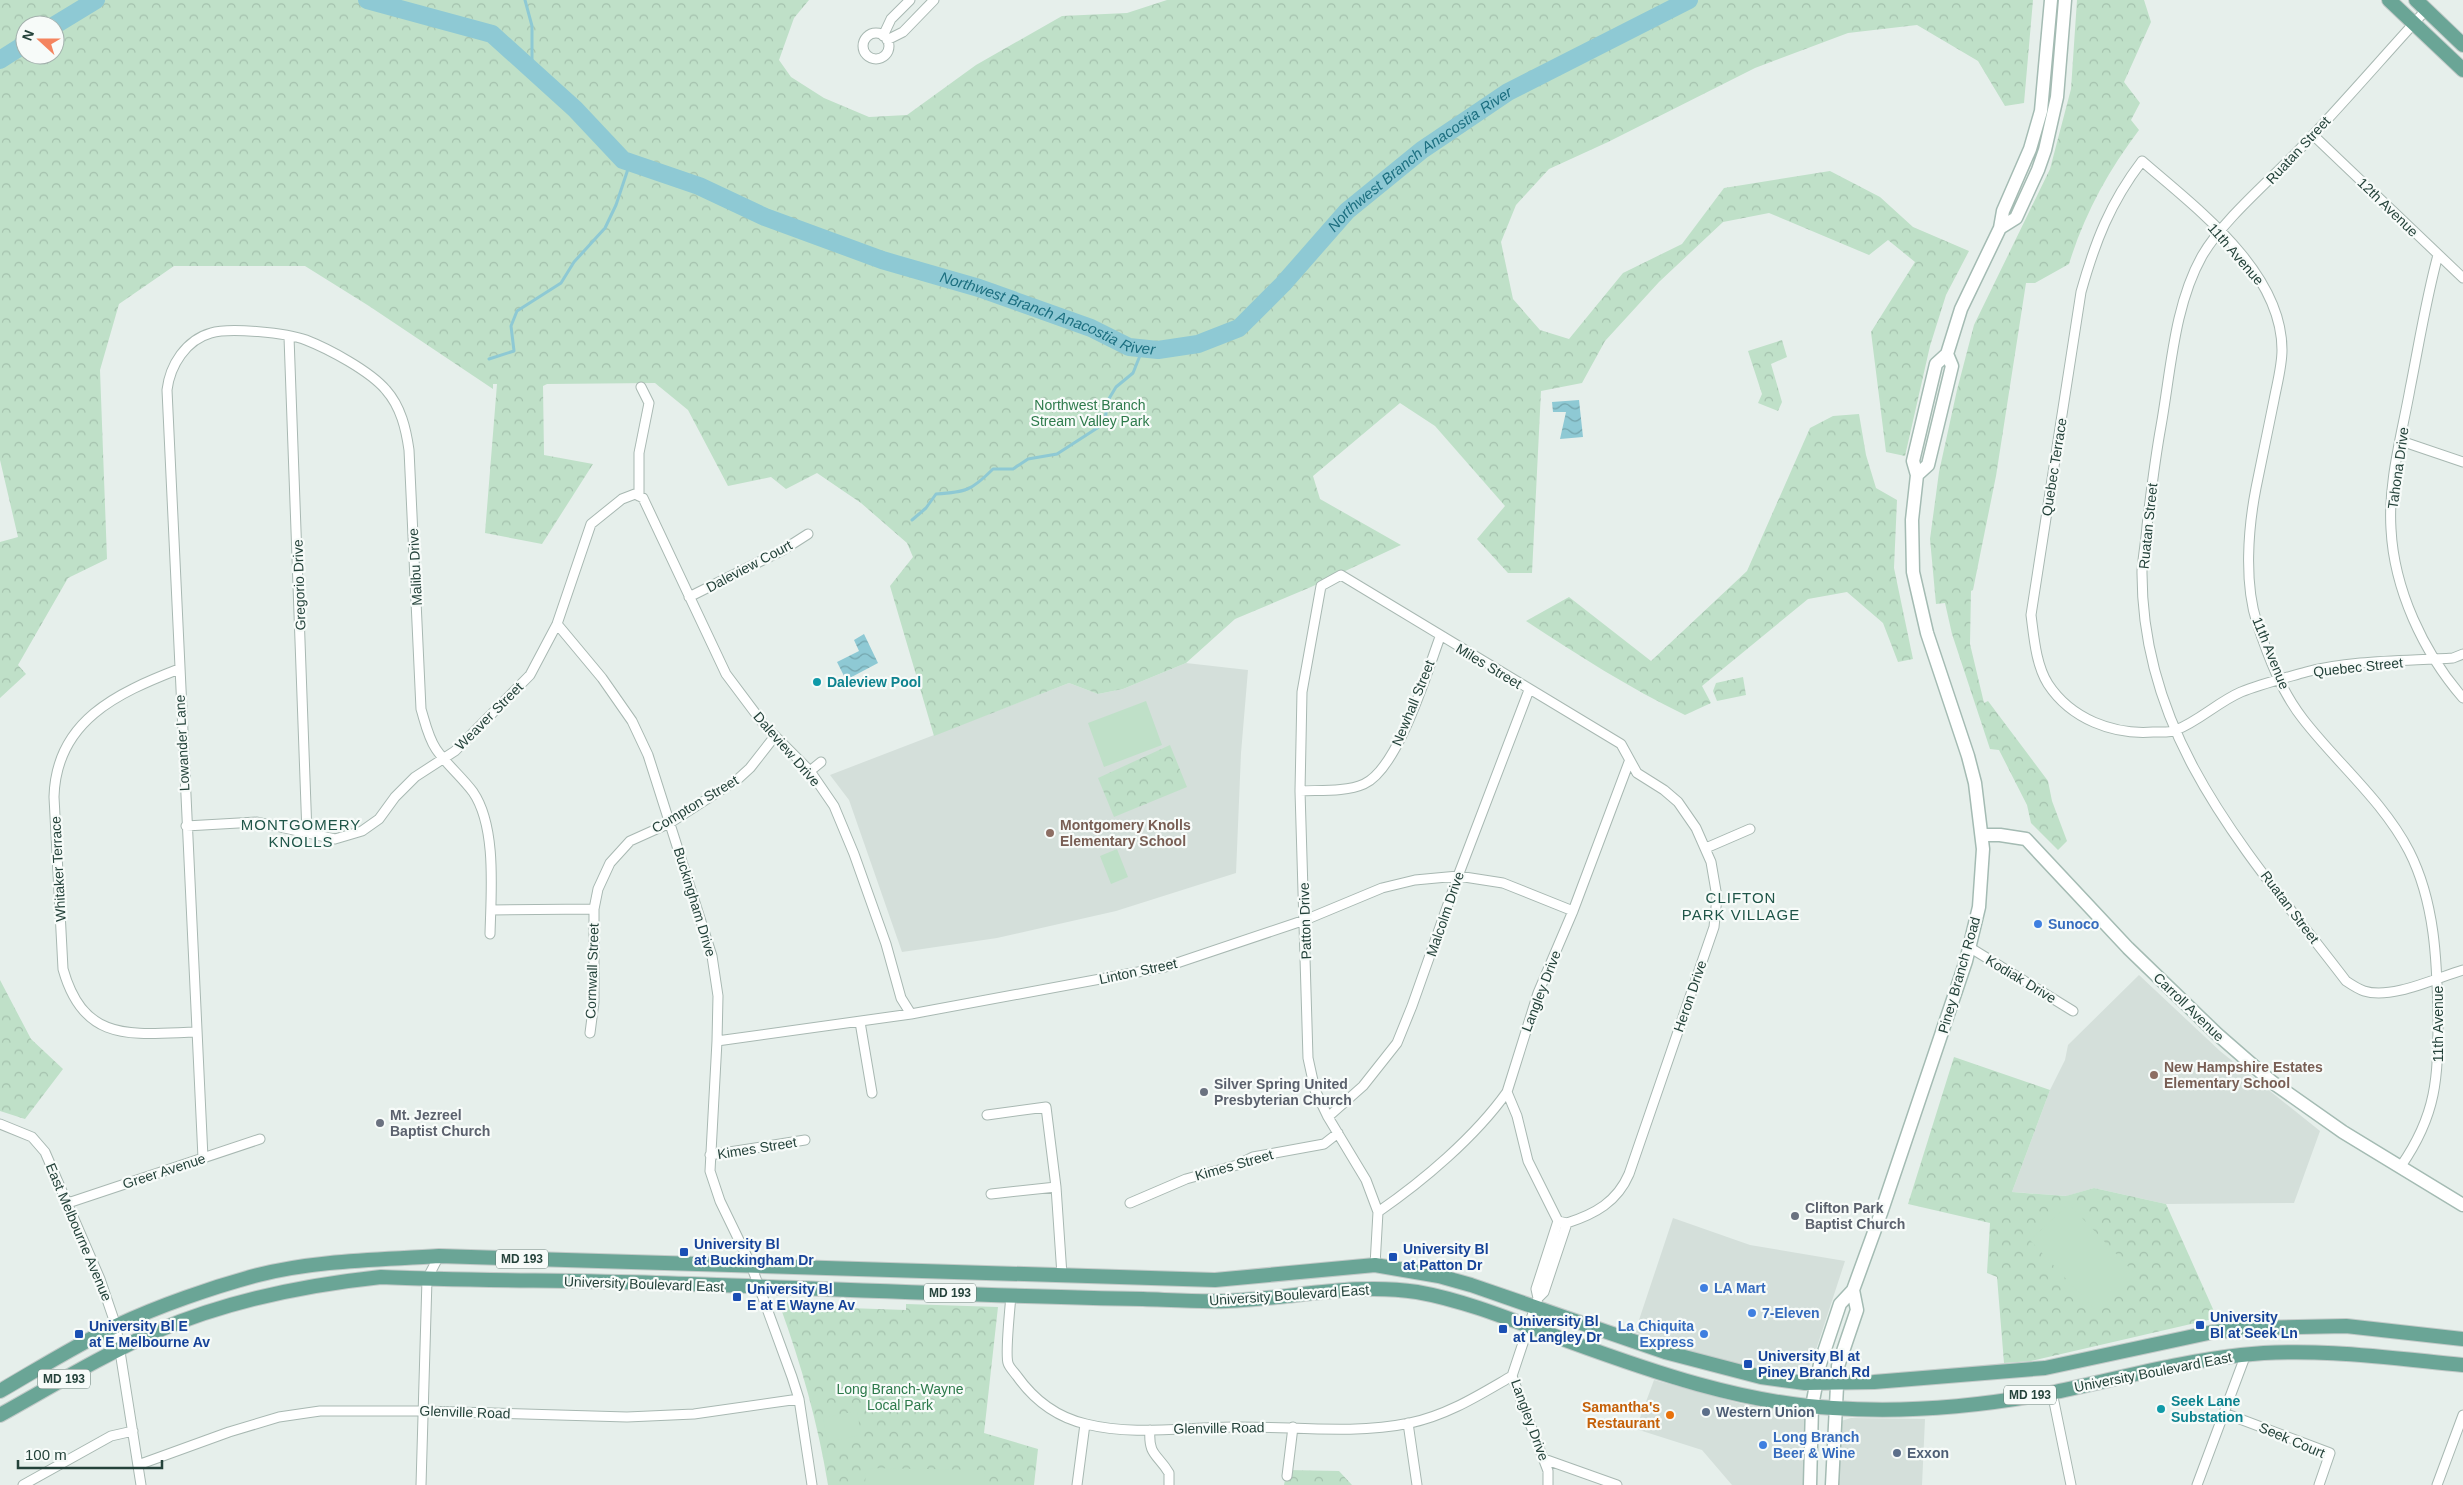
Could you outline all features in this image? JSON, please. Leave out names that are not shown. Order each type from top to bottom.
[{"type":"main road","name":"Piney Branch Road","points":[[1810,1485],[1812,1406],[1815,1383],[1840,1304],[1853,1290],[1932,1066],[1969,947],[1979,907],[1982,835],[1975,783],[1968,756],[1927,633],[1913,572],[1912,520],[1917,475],[1913,460],[1936,364],[1947,354],[1961,309],[2000,228],[2003,211],[2022,171],[2041,111],[2051,0]]},
{"type":"main road","name":"Piney Branch Road","points":[[2000,228],[2016,218],[2045,150],[2057,97],[2065,0]]},
{"type":"main road","points":[[2388,0],[2463,70]]},
{"type":"main road","points":[[2416,0],[2463,45]]},
{"type":"main road","name":"Carroll Avenue","points":[[1982,835],[2000,835],[2026,839],[2128,948],[2224,1040],[2272,1082],[2344,1132],[2463,1205]]},
{"type":"main road","name":"University Boulevard East","points":[[0,1391],[116,1326],[206,1291],[259,1275],[376,1258],[439,1256],[1215,1280],[1375,1265],[1440,1276],[1537,1302],[1665,1352],[1761,1377],[1815,1383],[2045,1368],[2213,1332],[2257,1328],[2346,1326],[2463,1339]]},
{"type":"main road","name":"University Boulevard East","points":[[0,1415],[158,1331],[267,1295],[336,1282],[381,1277],[472,1278],[1226,1301],[1343,1289],[1374,1288],[1416,1292],[1454,1301],[1596,1351],[1715,1389],[1834,1408],[1914,1408],[1993,1401],[2052,1392],[2189,1362],[2246,1354],[2339,1354],[2463,1365]]},
{"type":"main road","name":"Piney Branch Road","points":[[1832,1485],[1836,1383],[1838,1366],[1857,1310],[1853,1290]]},
{"type":"street","points":[[910,0],[891,19],[885,38],[903,32],[934,0]]},
{"type":"street","name":"Ruatan Street","points":[[2426,10],[2313,135],[2220,232],[2202,255],[2180,316],[2153,472],[2142,571],[2148,643],[2162,701],[2202,786],[2225,821],[2346,982],[2363,991],[2378,994],[2391,992],[2463,970]]},
{"type":"street","name":"12th Avenue","points":[[2313,135],[2463,278]]},
{"type":"street","name":"Quebec Terrace","points":[[2173,188],[2142,161],[2127,180],[2095,243],[2081,292],[2031,615],[2037,654],[2048,684],[2068,707],[2089,720],[2118,730],[2138,733],[2175,731]]},
{"type":"street","name":"11th Avenue","points":[[2173,188],[2220,232],[2260,278],[2280,319],[2282,351],[2251,514],[2249,570],[2256,619],[2279,681],[2302,718],[2378,806],[2409,851],[2427,899],[2438,963],[2438,1062],[2436,1090],[2417,1144],[2401,1166]]},
{"type":"street","name":"Tahona Drive","points":[[2438,255],[2425,310],[2394,478],[2391,528],[2396,567],[2409,609],[2434,659],[2463,698]]},
{"type":"street","name":"Malibu Drive","points":[[199,339],[210,333],[230,330],[304,340],[364,372],[386,389],[398,406],[409,450],[421,709],[425,725],[436,748],[474,793],[484,815],[489,843],[490,934]]},
{"type":"street","name":"Gregorio Drive","points":[[289,337],[307,782],[307,834]]},
{"type":"street","name":"Lowander Lane","points":[[199,339],[180,353],[169,377],[167,390],[203,1158]]},
{"type":"street","points":[[639,496],[639,453],[650,402],[641,387]]},
{"type":"street","points":[[2401,441],[2463,462]]},
{"type":"street","name":"Weaver Street","points":[[186,826],[257,822],[283,826],[307,834],[335,838],[362,830],[379,819],[395,797],[414,777],[455,751],[530,675],[557,624],[591,524],[622,499],[635,494],[639,496]]},
{"type":"street","name":"Daleview Drive","points":[[639,496],[643,498],[726,674],[775,736],[810,771],[834,806],[886,944],[901,998],[911,1014]]},
{"type":"street","name":"Daleview Court","points":[[689,597],[782,550],[808,534]]},
{"type":"street","name":"Miles Street","points":[[1341,575],[1440,637],[1621,744],[1630,762]]},
{"type":"street","name":"Patton Drive","points":[[1341,575],[1321,586],[1316,603],[1302,692],[1300,791],[1308,1058],[1314,1090],[1328,1118],[1366,1180],[1378,1212],[1375,1265]]},
{"type":"street","name":"Buckingham Drive","points":[[557,624],[597,672],[632,721],[648,755],[712,956],[718,996],[718,1041],[710,1171],[717,1192],[751,1265],[799,1398],[812,1485]]},
{"type":"street","name":"Newhall Street","points":[[1300,791],[1356,787],[1367,783],[1380,773],[1398,744],[1440,637]]},
{"type":"street","name":"Quebec Street","points":[[2175,731],[2241,692],[2279,681],[2333,667],[2453,658],[2463,654]]},
{"type":"street","name":"Whitaker Terrace","points":[[179,669],[153,679],[104,704],[82,723],[63,753],[55,779],[54,797],[63,969],[69,990],[86,1013],[110,1029],[130,1034],[196,1032]]},
{"type":"street","name":"Malcolm Drive","points":[[1328,1118],[1363,1086],[1397,1043],[1529,690]]},
{"type":"street","name":"Compton Street","points":[[594,909],[598,889],[610,863],[630,841],[670,823],[738,779],[750,768],[775,736]]},
{"type":"street","points":[[810,771],[821,762]]},
{"type":"street","name":"Heron Drive","points":[[1562,1222],[1584,1218],[1622,1190],[1714,927],[1717,897],[1706,848],[1696,828],[1678,802],[1664,790],[1637,773],[1630,762]]},
{"type":"street","name":"Langley Drive","points":[[1507,1092],[1538,993],[1573,911],[1630,762]]},
{"type":"street","points":[[1706,848],[1750,829]]},
{"type":"street","name":"Linton Street","points":[[718,1041],[911,1014],[1165,967],[1305,920],[1382,888],[1415,880],[1458,876],[1503,883],[1573,911]]},
{"type":"street","points":[[491,910],[594,909]]},
{"type":"street","name":"Cornwall Street","points":[[590,1033],[594,1002],[594,909]]},
{"type":"street","name":"Kodiak Drive","points":[[1969,947],[2073,1010]]},
{"type":"street","points":[[860,1022],[872,1093]]},
{"type":"street","points":[[1507,1092],[1517,1116],[1528,1160],[1562,1222]]},
{"type":"street","points":[[1378,1212],[1414,1188],[1493,1112],[1507,1092]]},
{"type":"street","points":[[987,1115],[1046,1107],[1056,1187],[1062,1275]]},
{"type":"street","name":"East Melbourne Avenue","points":[[0,1124],[32,1137],[45,1152],[100,1279],[116,1326],[140,1485]]},
{"type":"street","name":"Kimes Street","points":[[1130,1203],[1186,1178],[1237,1165],[1253,1157],[1324,1144],[1338,1133]]},
{"type":"street","name":"Greer Avenue","points":[[68,1203],[260,1138]]},
{"type":"street","name":"Kimes Street","points":[[710,1155],[805,1140]]},
{"type":"street","points":[[990,1194],[1056,1187]]},
{"type":"street","name":"Langley Drive","points":[[1548,1485],[1548,1471],[1512,1376],[1537,1302],[1544,1292],[1562,1222]]},
{"type":"street","points":[[421,1485],[427,1279],[439,1256]]},
{"type":"street","name":"Glenville Road","points":[[1011,1295],[1008,1364],[1030,1393],[1044,1405],[1067,1418],[1086,1424],[1150,1430],[1230,1427],[1352,1430],[1408,1423],[1432,1417],[1464,1404],[1512,1376]]},
{"type":"street","points":[[2198,1485],[2246,1354]]},
{"type":"street","points":[[2052,1392],[2071,1485]]},
{"type":"street","name":"Glenville Road","points":[[138,1465],[229,1432],[279,1417],[320,1411],[424,1411],[627,1417],[694,1414],[799,1398]]},
{"type":"street","name":"Seek Court","points":[[2224,1413],[2330,1453],[2319,1485]]},
{"type":"street","points":[[2439,1485],[2463,1415]]},
{"type":"street","points":[[1408,1423],[1417,1485]]},
{"type":"street","points":[[1077,1485],[1086,1424]]},
{"type":"street","points":[[1287,1476],[1293,1428]]},
{"type":"street","points":[[1150,1430],[1150,1447],[1154,1456],[1169,1473],[1169,1485]]},
{"type":"street","points":[[23,1485],[111,1436],[133,1431]]},
{"type":"street","points":[[1544,1459],[1617,1485]]},
{"type":"shaded area","name":"Montgomery Knolls Elementary School","points":[[1186,663],[1248,670],[1241,753],[1236,873],[1116,911],[997,938],[902,952],[849,800],[830,775],[1069,683],[1098,694],[1123,689]]},
{"type":"shaded area","name":"New Hampshire Estates Elementary School","points":[[2139,975],[2220,1051],[2320,1131],[2294,1203],[2166,1204],[2094,1188],[2067,1196],[2012,1192],[2050,1090],[2065,1060],[2068,1045]]},
{"type":"shaded area","points":[[1673,1218],[1750,1245],[1845,1261],[1812,1362],[1802,1373],[1747,1367],[1671,1347],[1635,1332]]},
{"type":"shaded area","points":[[1654,1380],[1742,1404],[1794,1412],[1804,1419],[1808,1430],[1806,1485],[1732,1485],[1702,1450],[1636,1429]]},
{"type":"shaded area","points":[[1851,1418],[1925,1419],[1922,1485],[1832,1485],[1841,1421]]},
{"type":"green space","name":"Northwest Branch Stream Valley Park","points":[[0,0],[809,0],[794,18],[779,60],[791,77],[824,98],[869,117],[907,115],[976,65],[1062,16],[1127,13],[1167,0],[2033,0],[2024,103],[2005,106],[1978,61],[1917,25],[1848,33],[1755,68],[1608,142],[1549,169],[1516,205],[1501,242],[1513,299],[1540,330],[1569,339],[1623,273],[1682,244],[1724,188],[1830,171],[1880,197],[1913,227],[1969,251],[1946,295],[1930,346],[1905,456],[1886,452],[1871,332],[1915,262],[1888,240],[1869,255],[1769,213],[1723,222],[1659,282],[1605,341],[1582,383],[1541,391],[1532,573],[1508,573],[1477,539],[1505,506],[1435,426],[1400,403],[1313,476],[1320,499],[1401,545],[1311,587],[1235,619],[1186,663],[1123,689],[1098,694],[1069,683],[934,736],[890,586],[913,557],[907,543],[861,503],[817,473],[786,489],[771,477],[728,486],[688,410],[655,383],[547,384],[543,386],[544,455],[593,464],[542,544],[485,533],[497,384],[493,384],[493,389],[369,306],[305,266],[174,266],[119,304],[100,370],[107,559],[68,578],[18,665],[26,674],[0,698],[0,542],[18,537],[0,460]]},
{"type":"green space","points":[[2077,0],[2144,0],[2151,22],[2124,82],[2140,103],[2131,120],[2139,130],[2117,161],[2098,194],[2082,228],[2069,264],[2035,283],[2026,283],[1996,476],[1973,590],[1971,591],[1970,644],[1984,703],[1988,701],[2048,781],[2052,801],[2067,841],[2058,850],[2031,823],[2027,805],[1999,750],[1990,749],[1952,634],[1945,603],[1936,604],[1930,539],[1939,472],[1974,325],[2050,169],[2071,89]]},
{"type":"green space","points":[[1782,340],[1787,357],[1771,364],[1782,402],[1778,411],[1758,403],[1762,394],[1748,351]]},
{"type":"green space","points":[[1859,414],[1866,455],[1876,488],[1897,500],[1894,568],[1913,659],[1898,662],[1883,623],[1847,592],[1808,599],[1702,686],[1711,703],[1685,715],[1584,659],[1526,621],[1569,597],[1651,661],[1747,571],[1810,428],[1833,416]]},
{"type":"green space","points":[[1743,677],[1746,695],[1717,701],[1713,691],[1716,683]]},
{"type":"green space","points":[[1146,701],[1162,745],[1104,767],[1088,723]]},
{"type":"green space","points":[[1170,745],[1187,787],[1114,817],[1098,778]]},
{"type":"green space","points":[[1117,849],[1128,877],[1111,884],[1100,856]]},
{"type":"green space","points":[[0,980],[31,1039],[63,1069],[25,1119],[0,1111]]},
{"type":"green space","points":[[1954,1057],[2050,1090],[2012,1192],[2066,1196],[2094,1188],[2166,1204],[2217,1318],[2031,1361],[2004,1363],[1997,1277],[1987,1273],[1990,1223],[1908,1204]]},
{"type":"green space","points":[[2069,1204],[2136,1275],[2097,1312],[2030,1240]]},
{"type":"green space","name":"Long Branch-Wayne Local Park","points":[[786,1300],[791,1306],[906,1310],[906,1304],[998,1307],[984,1433],[1038,1449],[1034,1485],[828,1485],[808,1394],[780,1306],[782,1301]]},
{"type":"green space","points":[[857,1411],[861,1435],[827,1442],[823,1418]]},
{"type":"green space","points":[[866,1468],[985,1470],[984,1485],[865,1485]]},
{"type":"green space","points":[[1287,1470],[1339,1471],[1352,1485],[1284,1485]]},
{"type":"water","points":[[1579,400],[1583,437],[1560,439],[1566,412],[1553,412],[1552,402]]},
{"type":"water","points":[[864,634],[878,663],[846,680],[837,662],[859,651],[854,640]]},
{"type":"waterway","name":"Northwest Branch Anacostia River","points":[[65,19],[96,0]]},
{"type":"waterway","name":"Northwest Branch Anacostia River","points":[[367,0],[492,34],[575,109],[623,160],[699,186],[765,217],[882,260],[979,288],[1091,328],[1129,347],[1158,350],[1198,344],[1239,328],[1283,284],[1347,211],[1422,150],[1508,92],[1689,0]]},
{"type":"waterway","points":[[525,0],[532,26],[532,70]]},
{"type":"waterway","name":"Northwest Branch Anacostia River","points":[[0,60],[15,50]]},
{"type":"waterway","points":[[489,359],[514,351],[511,326],[517,311],[561,283],[574,262],[605,228],[616,205],[630,163]]},
{"type":"waterway","points":[[912,520],[926,508],[936,494],[967,489],[979,482],[993,469],[1013,469],[1028,459],[1057,454],[1105,423],[1107,402],[1116,387],[1133,373],[1143,348]]},
{"type":"place","name":"Daleview Pool","points":[[817,682]]},
{"type":"place","name":"Montgomery Knolls Elementary School","points":[[1050,833]]},
{"type":"place","name":"Sunoco","points":[[2038,924]]},
{"type":"place","name":"New Hampshire Estates Elementary School","points":[[2154,1075]]},
{"type":"place","name":"Silver Spring United Presbyterian Church","points":[[1204,1092]]},
{"type":"place","name":"Mt. Jezreel Baptist Church","points":[[380,1123]]},
{"type":"place","name":"Clifton Park Baptist Church","points":[[1795,1216]]},
{"type":"place","name":"University Bl at Buckingham Dr","points":[[684,1252]]},
{"type":"place","name":"University Bl at Patton Dr","points":[[1393,1257]]},
{"type":"place","name":"LA Mart","points":[[1704,1288]]},
{"type":"place","name":"University Bl E at E Wayne Av","points":[[737,1297]]},
{"type":"place","name":"7-Eleven","points":[[1752,1313]]},
{"type":"place","name":"University Bl at Seek Ln","points":[[2200,1325]]},
{"type":"place","name":"University Bl at Langley Dr","points":[[1503,1329]]},
{"type":"place","name":"University Bl E at E Melbourne Av","points":[[79,1334]]},
{"type":"place","name":"La Chiquita Express","points":[[1704,1334]]},
{"type":"place","name":"University Bl at Piney Branch Rd","points":[[1748,1364]]},
{"type":"place","name":"Seek Lane Substation","points":[[2161,1409]]},
{"type":"place","name":"Western Union","points":[[1706,1412]]},
{"type":"place","name":"Samantha's Restaurant","points":[[1670,1415]]},
{"type":"place","name":"Long Branch Beer & Wine","points":[[1763,1445]]},
{"type":"place","name":"Exxon","points":[[1897,1453]]},
{"type":"district","name":"MONTGOMERY KNOLLS","points":[[301,834]]},
{"type":"district","name":"CLIFTON PARK VILLAGE","points":[[1741,906]]}]
